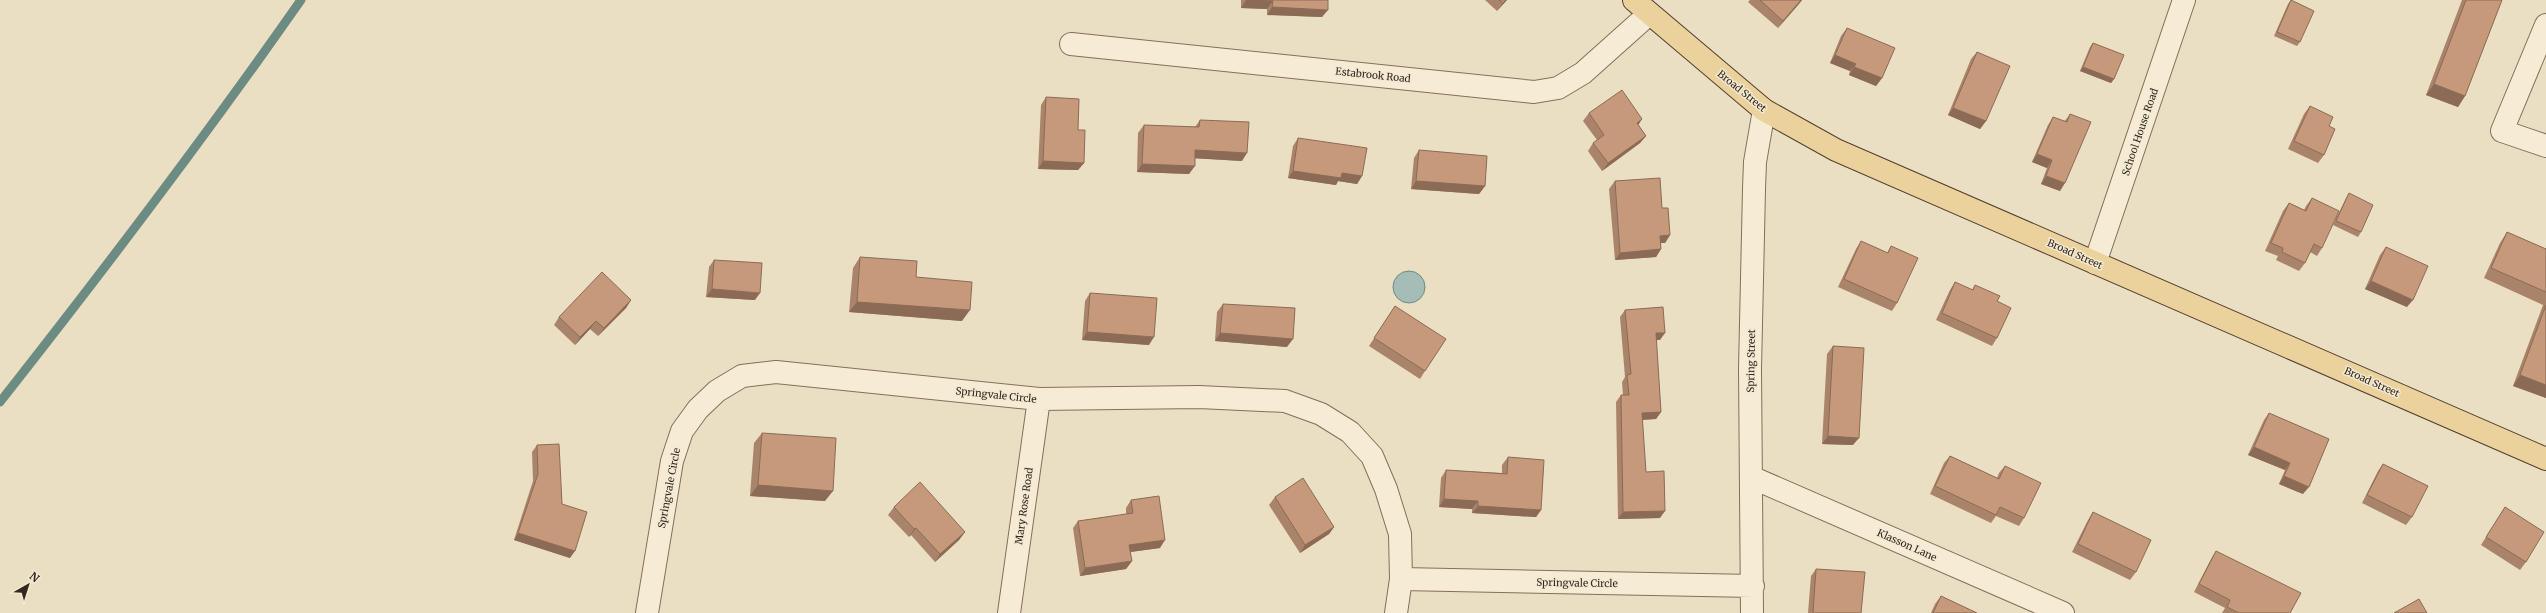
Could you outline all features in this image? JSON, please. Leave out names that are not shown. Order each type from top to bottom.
[{"type":"main road","name":"Broad Street","points":[[1641,7],[1764,110],[1836,150],[2095,264],[2197,305],[2546,459]]},
{"type":"street","name":"School House Road","points":[[2095,264],[2184,0]]},
{"type":"street","name":"Estabrook Road","points":[[1071,44],[1534,92],[1558,88],[1583,73],[1641,7]]},
{"type":"street","points":[[2546,25],[2502,131],[2546,146]]},
{"type":"street","name":"Spring Street","points":[[1752,613],[1753,586],[1750,369],[1755,176],[1764,110]]},
{"type":"street","name":"Springvale Circle","points":[[647,613],[672,461],[682,431],[698,409],[717,391],[742,376],[776,372],[1039,400],[1199,397],[1285,401],[1321,414],[1350,432],[1372,456],[1386,489],[1400,534],[1401,579],[1396,613]]},
{"type":"street","name":"Mary Rose Road","points":[[1009,613],[1039,400]]},
{"type":"street","name":"Klasson Lane","points":[[1751,477],[2062,613]]},
{"type":"street","name":"Springvale Circle","points":[[1401,579],[1753,586]]},
{"type":"water","points":[[1406,271],[1412,271],[1422,278],[1425,287],[1424,293],[1418,300],[1412,303],[1406,303],[1396,296],[1393,290],[1393,284],[1400,274]]},
{"type":"building","points":[[1251,0],[1328,0],[1328,10],[1272,7],[1273,1]]},
{"type":"building","points":[[1499,0],[1506,0],[1503,3]]},
{"type":"building","points":[[1760,0],[1801,0],[1783,21]]},
{"type":"building","points":[[2291,0],[2314,11],[2300,42],[2277,32]]},
{"type":"building","points":[[2466,0],[2502,0],[2465,96],[2434,84]]},
{"type":"building","points":[[1847,28],[1895,48],[1882,78],[1854,67],[1856,64],[1835,55]]},
{"type":"building","points":[[2093,43],[2124,55],[2114,79],[2083,67]]},
{"type":"building","points":[[1977,52],[2010,66],[1986,121],[1953,108]]},
{"type":"building","points":[[1622,90],[1642,119],[1637,123],[1646,136],[1608,163],[1593,143],[1604,135],[1589,113]]},
{"type":"building","points":[[1046,97],[1079,99],[1078,130],[1085,130],[1084,163],[1043,161]]},
{"type":"building","points":[[2310,106],[2333,117],[2329,126],[2335,129],[2324,155],[2294,141]]},
{"type":"building","points":[[2070,114],[2091,122],[2065,183],[2046,176],[2052,160],[2037,154],[2053,117],[2067,122]]},
{"type":"building","points":[[1200,120],[1249,122],[1247,153],[1195,150],[1195,166],[1142,164],[1144,125],[1199,127]]},
{"type":"building","points":[[1298,138],[1367,148],[1362,176],[1342,173],[1341,178],[1293,171]]},
{"type":"building","points":[[1419,150],[1487,156],[1485,186],[1416,181]]},
{"type":"building","points":[[1660,178],[1662,208],[1668,208],[1670,235],[1660,236],[1661,249],[1620,253],[1615,181]]},
{"type":"building","points":[[2349,193],[2373,205],[2361,232],[2336,221]]},
{"type":"building","points":[[2312,198],[2339,211],[2322,248],[2314,244],[2305,263],[2282,252],[2283,248],[2271,243],[2289,203],[2306,211]]},
{"type":"building","points":[[2507,232],[2546,249],[2546,292],[2491,268]]},
{"type":"building","points":[[1861,241],[1888,253],[1891,246],[1918,258],[1897,303],[1844,279]]},
{"type":"building","points":[[2386,247],[2428,266],[2413,300],[2371,281]]},
{"type":"building","points":[[860,257],[917,261],[916,277],[972,282],[970,310],[857,302]]},
{"type":"building","points":[[714,260],[762,263],[760,293],[712,289]]},
{"type":"building","points":[[602,272],[631,300],[604,328],[596,321],[580,337],[559,317]]},
{"type":"building","points":[[1955,282],[1973,290],[1975,285],[2000,296],[1997,301],[2011,308],[1997,338],[1942,313]]},
{"type":"building","points":[[1090,293],[1157,298],[1154,337],[1087,332]]},
{"type":"building","points":[[1223,304],[1295,308],[1293,339],[1220,333]]},
{"type":"building","points":[[2546,305],[2546,385],[2520,375]]},
{"type":"building","points":[[1395,306],[1446,339],[1425,371],[1374,338]]},
{"type":"building","points":[[1663,307],[1665,333],[1656,333],[1661,412],[1642,413],[1646,472],[1664,471],[1665,511],[1623,512],[1621,395],[1629,395],[1627,375],[1631,374],[1625,310]]},
{"type":"building","points":[[1833,346],[1864,348],[1859,438],[1828,436]]},
{"type":"building","points":[[2269,413],[2329,439],[2309,487],[2284,476],[2290,463],[2254,447]]},
{"type":"building","points":[[762,433],[836,438],[833,491],[758,485]]},
{"type":"building","points":[[559,444],[562,504],[587,512],[575,551],[518,533],[538,474],[537,445]]},
{"type":"building","points":[[1950,456],[1999,479],[2005,466],[2041,483],[2024,518],[2000,507],[1996,515],[1935,486]]},
{"type":"building","points":[[1508,457],[1544,460],[1541,510],[1478,506],[1478,501],[1444,499],[1446,470],[1507,474]]},
{"type":"building","points":[[2383,464],[2428,486],[2412,517],[2367,495]]},
{"type":"building","points":[[1303,478],[1334,527],[1305,545],[1275,497]]},
{"type":"building","points":[[920,482],[965,532],[940,554],[894,507]]},
{"type":"building","points":[[1159,496],[1165,540],[1129,545],[1132,561],[1085,568],[1078,521],[1133,513],[1131,500]]},
{"type":"building","points":[[2505,507],[2544,532],[2526,562],[2486,537]]},
{"type":"building","points":[[2093,512],[2151,540],[2136,572],[2078,544]]},
{"type":"building","points":[[2216,551],[2301,593],[2290,613],[2239,613],[2227,607],[2230,600],[2199,584]]},
{"type":"building","points":[[1816,569],[1865,572],[1861,613],[1813,613]]},
{"type":"building","points":[[1941,596],[1977,613],[1933,613]]},
{"type":"building","points":[[2419,599],[2427,613],[2394,613]]},
{"type":"waterway","points":[[0,402],[154,203],[301,0]]}]
